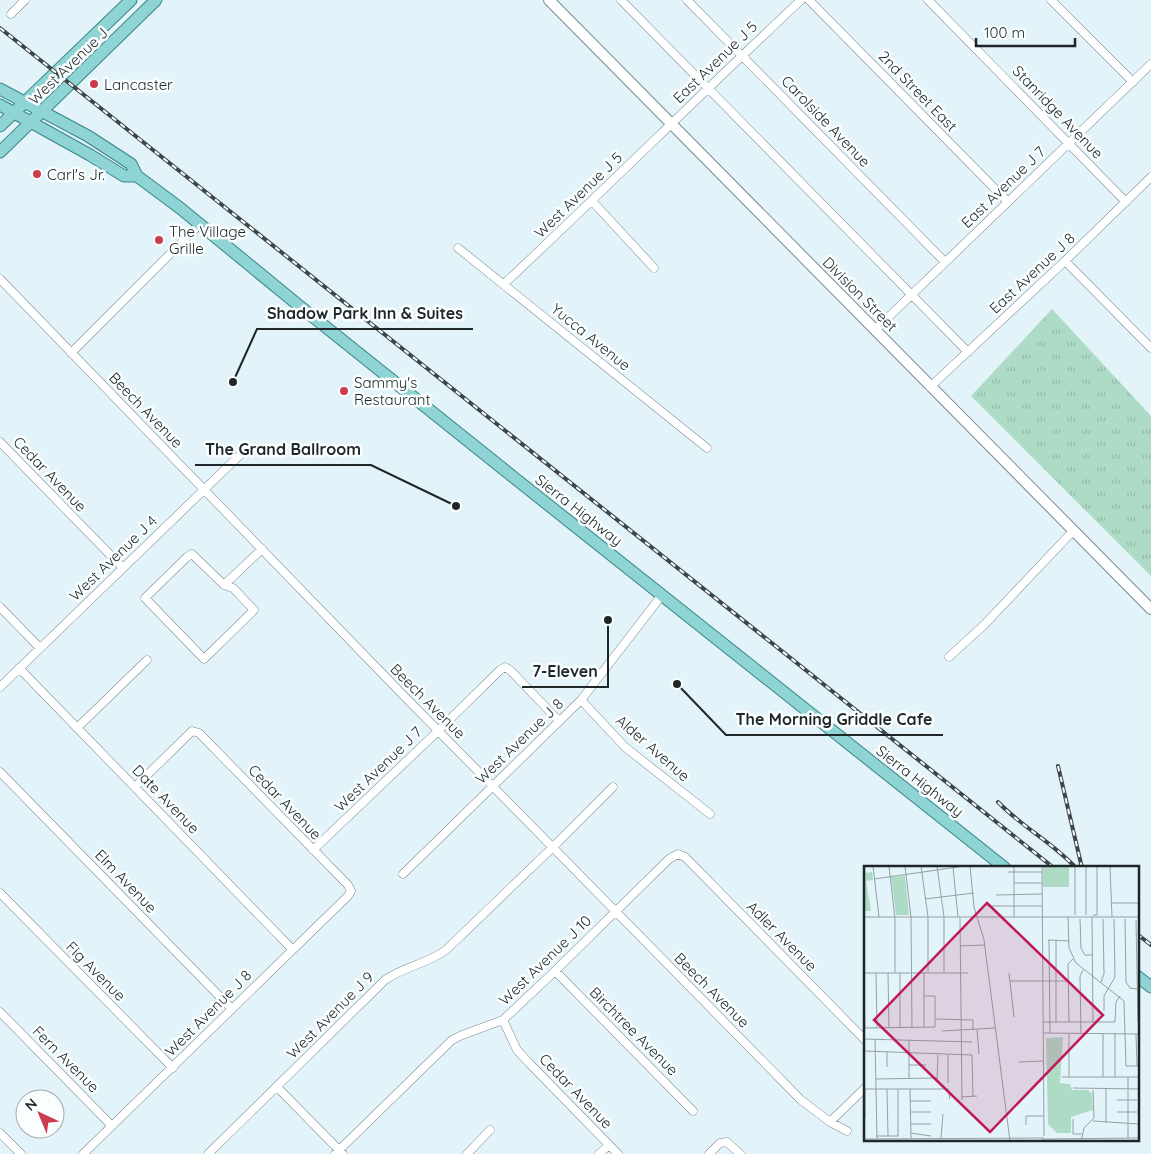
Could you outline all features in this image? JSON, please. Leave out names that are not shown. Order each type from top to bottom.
[{"type":"main road","name":"West Avenue J","points":[[0,126],[130,0]]},
{"type":"main road","name":"West Avenue J","points":[[0,152],[156,0]]},
{"type":"main road","name":"Division Street","points":[[549,0],[1151,609]]},
{"type":"main road","name":"Sierra Highway","points":[[0,88],[122,157],[131,164],[136,176],[200,224],[340,338],[1002,866]]},
{"type":"main road","name":"Sierra Highway","points":[[0,105],[124,176],[136,176]]},
{"type":"main road","points":[[1138,977],[1151,987]]},
{"type":"street","points":[[11,14],[25,0]]},
{"type":"street","points":[[621,0],[968,352]]},
{"type":"street","name":"Carolside Avenue","points":[[687,0],[945,262]]},
{"type":"street","name":"East Avenue J 5","points":[[670,124],[801,0]]},
{"type":"street","name":"2nd Street East","points":[[809,0],[1008,202]]},
{"type":"street","name":"Stanridge Avenue","points":[[928,0],[1126,202]]},
{"type":"street","points":[[1051,0],[1133,82]]},
{"type":"street","name":"East Avenue J 7","points":[[875,330],[1151,64]]},
{"type":"street","name":"West Avenue J 5","points":[[504,284],[670,124]]},
{"type":"street","name":"East Avenue J 8","points":[[930,387],[1151,178]]},
{"type":"street","points":[[592,201],[654,268]]},
{"type":"street","points":[[71,353],[200,224]]},
{"type":"street","name":"Yucca Avenue","points":[[458,248],[707,448]]},
{"type":"street","points":[[1065,261],[1151,348]]},
{"type":"street","name":"Beech Avenue","points":[[0,278],[438,730],[801,1100],[830,1122],[847,1131]]},
{"type":"street","name":"Cedar Avenue","points":[[0,442],[123,568]]},
{"type":"street","name":"West Avenue J 4","points":[[0,687],[204,489],[244,451],[247,452]]},
{"type":"street","points":[[950,657],[984,625],[1073,531]]},
{"type":"street","points":[[224,585],[262,549]]},
{"type":"street","points":[[192,554],[224,585],[232,588],[254,610],[204,659],[145,598],[192,554]]},
{"type":"street","name":"West Avenue J 8","points":[[403,874],[581,700],[662,595]]},
{"type":"street","points":[[0,607],[40,648]]},
{"type":"street","points":[[77,728],[147,660]]},
{"type":"street","name":"West Avenue J 7","points":[[313,850],[505,667],[560,721]]},
{"type":"street","name":"Date Avenue","points":[[19,668],[292,949]]},
{"type":"street","name":"Alder Avenue","points":[[581,700],[626,747],[710,814]]},
{"type":"street","name":"Cedar Avenue","points":[[135,787],[192,732],[198,733],[348,885],[351,891]]},
{"type":"street","name":"Elm Avenue","points":[[0,772],[232,1009]]},
{"type":"street","name":"West Avenue J 9","points":[[208,1154],[385,980],[392,974],[438,956],[446,950],[613,787]]},
{"type":"street","name":"West Avenue J 10","points":[[339,1153],[452,1040],[503,1020],[669,858],[678,854]]},
{"type":"street","name":"Adler Avenue","points":[[678,854],[685,858],[864,1039]]},
{"type":"street","name":"West Avenue J 8","points":[[83,1154],[173,1068],[351,891]]},
{"type":"street","name":"Fig Avenue","points":[[0,893],[173,1068]]},
{"type":"street","name":"Birchtree Avenue","points":[[555,971],[693,1111]]},
{"type":"street","name":"Fern Avenue","points":[[0,1012],[112,1126]]},
{"type":"street","name":"Cedar Avenue","points":[[503,1020],[517,1050],[618,1154]]},
{"type":"street","points":[[277,1087],[339,1153]]},
{"type":"street","points":[[830,1122],[864,1089]]},
{"type":"street","points":[[466,1154],[490,1130]]},
{"type":"street","points":[[0,1133],[20,1154]]},
{"type":"street","points":[[709,1154],[720,1143],[727,1142],[740,1154]]},
{"type":"street","points":[[599,1154],[609,1145]]},
{"type":"green space","points":[[1052,309],[1151,416],[1151,576],[971,396]]},
{"type":"railway","points":[[0,28],[1051,866]]},
{"type":"railway","points":[[1058,766],[1082,866]]},
{"type":"railway","points":[[998,802],[1074,866]]},
{"type":"railway","points":[[1138,935],[1151,945]]},
{"type":"place","name":"Lancaster","points":[[94,84]]},
{"type":"place","name":"Carl's Jr.","points":[[37,174]]},
{"type":"place","name":"The Village Grille","points":[[159,240]]},
{"type":"place","name":"Shadow Park Inn & Suites","points":[[233,382]]},
{"type":"place","name":"Sammy's Restaurant","points":[[344,391]]},
{"type":"place","name":"The Grand Ballroom","points":[[456,506]]},
{"type":"place","name":"7-Eleven","points":[[608,620]]},
{"type":"place","name":"The Morning Griddle Cafe","points":[[677,684]]}]
